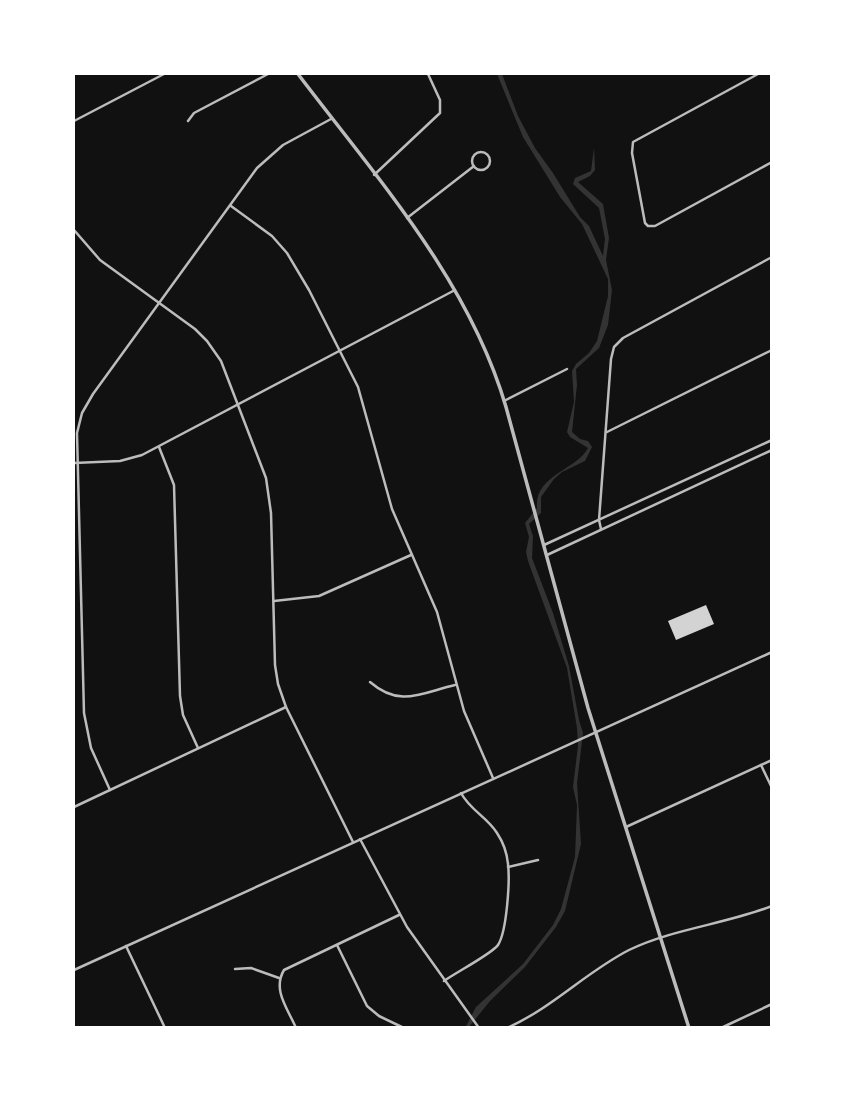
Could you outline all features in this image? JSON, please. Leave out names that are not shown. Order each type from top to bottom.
[{"type":"street","points":[[74,121],[164,74]]},
{"type":"street","points":[[188,121],[194,113],[268,74]]},
{"type":"street","points":[[298,74],[407,218],[455,290],[480,338],[504,401],[596,732],[689,1027]]},
{"type":"street","points":[[374,175],[436,119],[441,111],[440,100],[428,74]]},
{"type":"street","points":[[758,74],[631,145],[644,222],[654,226],[772,162]]},
{"type":"street","points":[[441,111],[448,112]]},
{"type":"street","points":[[110,790],[91,748],[85,721],[76,463],[78,425],[93,394],[269,155],[331,118]]},
{"type":"street","points":[[482,152],[488,156],[486,168],[474,166],[472,159],[476,154],[482,152]]},
{"type":"street","points":[[407,218],[474,166]]},
{"type":"street","points":[[230,205],[272,236],[288,253],[358,387],[389,498],[439,618],[455,685],[493,778]]},
{"type":"street","points":[[74,230],[75,236],[100,260],[195,329],[221,362],[268,484],[278,684],[286,707],[353,842]]},
{"type":"street","points":[[601,529],[599,520],[614,347],[623,338],[772,257]]},
{"type":"street","points":[[76,463],[126,460],[159,447],[455,290]]},
{"type":"street","points":[[607,432],[772,350]]},
{"type":"street","points":[[504,401],[567,369]]},
{"type":"street","points":[[544,545],[772,440]]},
{"type":"street","points":[[159,447],[174,485],[181,708],[198,748]]},
{"type":"street","points":[[547,555],[772,450]]},
{"type":"street","points":[[274,601],[319,596],[411,555]]},
{"type":"street","points":[[74,970],[772,652]]},
{"type":"street","points":[[370,682],[386,694],[398,698],[455,685]]},
{"type":"street","points":[[74,807],[286,707]]},
{"type":"street","points":[[626,827],[772,760]]},
{"type":"street","points":[[761,765],[772,788]]},
{"type":"street","points":[[444,981],[498,946],[502,933],[509,867],[498,834],[471,807],[461,792]]},
{"type":"street","points":[[360,839],[400,914],[444,981],[480,1027]]},
{"type":"street","points":[[509,867],[538,860]]},
{"type":"street","points":[[507,1027],[543,1009],[621,955],[662,938],[743,917],[772,906]]},
{"type":"street","points":[[296,1027],[280,992],[281,979],[288,967],[400,914]]},
{"type":"street","points":[[337,945],[367,1006],[379,1016],[404,1027]]},
{"type":"street","points":[[126,946],[164,1027]]},
{"type":"street","points":[[235,969],[254,968],[281,979]]},
{"type":"street","points":[[721,1027],[772,1004]]},
{"type":"shaded area","points":[[497,74],[502,74],[518,116],[535,148],[580,217],[589,226],[603,256],[605,239],[599,208],[573,184],[575,178],[591,171],[594,148],[595,170],[578,182],[603,204],[609,238],[606,260],[612,290],[608,325],[599,348],[576,369],[577,385],[572,432],[580,439],[588,441],[592,447],[585,461],[554,479],[541,497],[541,513],[529,524],[533,536],[532,558],[569,666],[583,733],[577,783],[581,844],[565,911],[556,927],[525,967],[490,1001],[469,1027],[465,1028],[476,1007],[523,964],[553,925],[561,909],[575,857],[577,805],[573,787],[578,746],[577,728],[567,668],[528,561],[526,552],[529,537],[525,523],[537,508],[542,488],[549,480],[583,456],[588,448],[570,437],[567,432],[574,402],[572,371],[597,341],[608,296],[608,279],[582,224],[560,197],[523,137]]},
{"type":"building","points":[[706,605],[714,624],[676,640],[668,621]]}]
